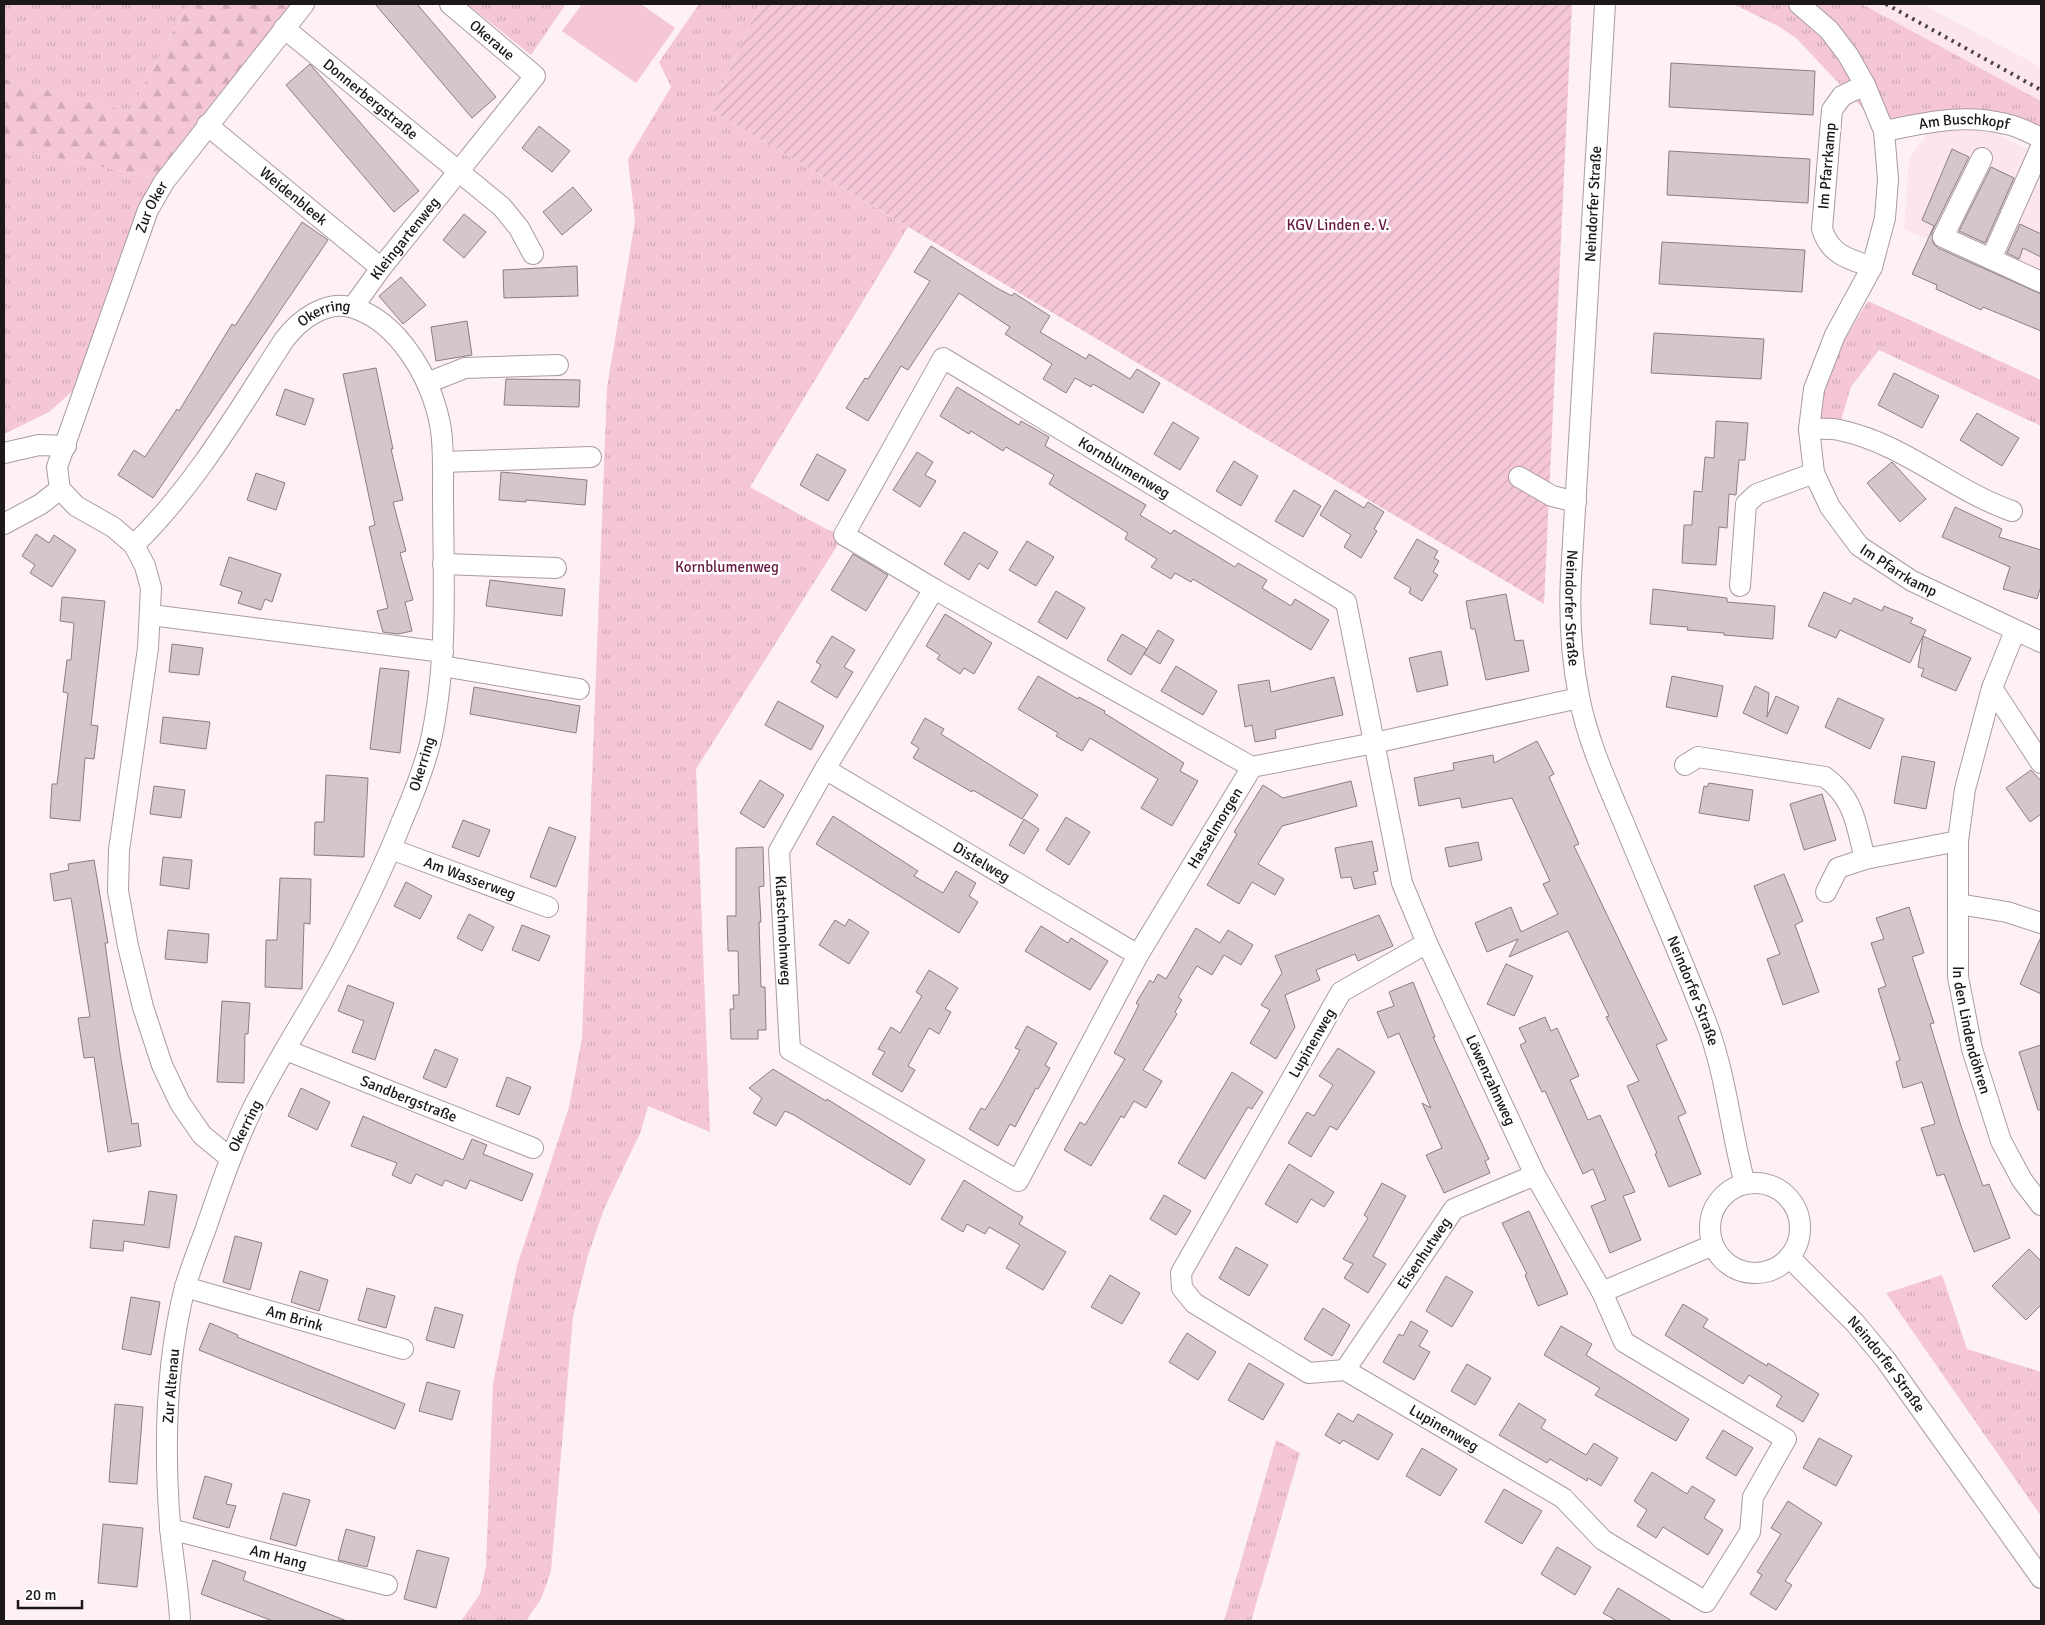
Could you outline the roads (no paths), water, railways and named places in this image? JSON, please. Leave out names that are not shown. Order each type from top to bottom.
[{"type":"street","name":"Zur Oker","points":[[60,489],[58,468],[148,210],[164,182],[207,125],[304,4]]},
{"type":"street","name":"Okeraue","points":[[450,4],[535,76]]},
{"type":"street","name":"Neindorfer Straße","points":[[1605,4],[1569,614],[1572,652],[1579,698],[1588,730],[1614,799],[1709,1030],[1724,1076],[1731,1109],[1734,1145],[1745,1184]]},
{"type":"street","name":"Im Pfarrkamp","points":[[1799,4],[1829,30],[1848,55],[1865,85],[1884,131],[1888,179],[1885,218],[1872,267],[1834,335],[1814,389],[1809,429],[1814,473],[1830,507],[1859,546],[1912,581],[2015,631]]},
{"type":"street","name":"Donnerbergstraße","points":[[284,28],[458,171]]},
{"type":"street","name":"Kleingartenweg","points":[[353,307],[381,268],[535,76]]},
{"type":"street","name":"Im Pfarrkamp","points":[[1865,85],[1842,96],[1832,110],[1822,229],[1826,243],[1844,257],[1872,267]]},
{"type":"street","name":"Am Buschkopf","points":[[1884,131],[1946,118],[1976,118],[2008,124],[2041,138]]},
{"type":"street","name":"Weidenbleek","points":[[207,125],[381,268]]},
{"type":"street","points":[[1991,259],[2041,147]]},
{"type":"street","points":[[1982,158],[1943,237],[2041,282]]},
{"type":"street","points":[[458,171],[502,207],[519,228],[533,254]]},
{"type":"street","name":"Okerring","points":[[337,306],[353,307],[377,320],[409,352],[426,383],[440,422],[443,462],[442,659],[438,701],[429,746],[417,785],[391,849],[339,956],[252,1110],[230,1158],[202,1135],[180,1103],[162,1066],[141,999],[128,946],[118,891],[119,850],[151,615],[151,588],[145,566],[134,545],[153,527],[212,452],[293,328],[322,309],[337,306]]},
{"type":"street","name":"Kornblumenweg","points":[[1252,767],[934,590],[844,535],[943,358],[1346,602],[1374,743]]},
{"type":"street","points":[[426,383],[466,368],[558,365]]},
{"type":"street","points":[[1809,429],[1838,430],[1868,439],[1910,458],[1990,503],[2012,511]]},
{"type":"street","points":[[4,453],[39,445],[66,446]]},
{"type":"street","points":[[443,462],[591,457]]},
{"type":"street","points":[[1740,586],[1746,504],[1757,494],[1814,473]]},
{"type":"street","points":[[1519,477],[1552,496],[1576,502]]},
{"type":"street","points":[[4,524],[41,504],[60,489],[76,506],[113,527],[134,545]]},
{"type":"street","points":[[443,564],[556,568]]},
{"type":"street","name":"Klatschmohnweg","points":[[934,590],[825,769],[779,851],[790,1050],[1018,1181]]},
{"type":"street","points":[[151,615],[442,659],[579,689]]},
{"type":"street","points":[[2015,631],[2041,642]]},
{"type":"street","name":"In den Lindendöhren","points":[[2015,631],[1992,688],[1965,789],[1958,841],[1958,977],[1972,1049],[2001,1141],[2022,1180],[2041,1205]]},
{"type":"street","points":[[1992,688],[2041,763]]},
{"type":"street","points":[[1252,767],[1374,743],[1579,698]]},
{"type":"street","name":"Löwenzahnweg","points":[[1374,743],[1402,883],[1427,943],[1535,1175],[1602,1292]]},
{"type":"street","points":[[1686,765],[1698,757],[1825,777],[1839,787],[1850,802],[1864,859]]},
{"type":"street","name":"Hasselmorgen","points":[[1018,1181],[1138,955],[1252,767]]},
{"type":"street","name":"Distelweg","points":[[825,769],[1138,955]]},
{"type":"street","points":[[1826,892],[1838,868],[1864,859],[1958,841]]},
{"type":"street","name":"Am Wasserweg","points":[[391,849],[548,906]]},
{"type":"street","points":[[1958,904],[2007,912],[2041,923]]},
{"type":"street","name":"Lupinenweg","points":[[1427,943],[1341,992],[1181,1273],[1182,1288],[1194,1303],[1309,1373],[1345,1370],[1563,1498],[1603,1540],[1706,1602],[1750,1532],[1753,1497],[1786,1439],[1624,1342],[1602,1292]]},
{"type":"street","name":"Sandbergstraße","points":[[286,1050],[533,1148]]},
{"type":"street","name":"Zur Altenau","points":[[180,1621],[179,1594],[170,1529],[166,1452],[174,1347],[185,1287],[230,1158]]},
{"type":"street","name":"Eisenhutweg","points":[[1345,1370],[1454,1209],[1535,1175]]},
{"type":"street","points":[[1760,1183],[1774,1188],[1787,1196],[1796,1208],[1800,1223],[1799,1238],[1790,1257],[1772,1270],[1758,1273],[1745,1272],[1732,1267],[1721,1258],[1713,1245],[1710,1230],[1712,1214],[1719,1200],[1730,1190],[1745,1184],[1760,1183]]},
{"type":"street","points":[[1602,1292],[1713,1245]]},
{"type":"street","name":"Neindorfer Straße","points":[[1790,1257],[1855,1324],[1885,1359],[2041,1578]]},
{"type":"street","name":"Am Brink","points":[[185,1287],[403,1349]]},
{"type":"street","name":"Am Hang","points":[[170,1529],[387,1585]]},
{"type":"railway","points":[[1886,4],[2041,90]]},
{"type":"park label","name":"KGV Linden e. V.","points":[[1338,225]]}]
